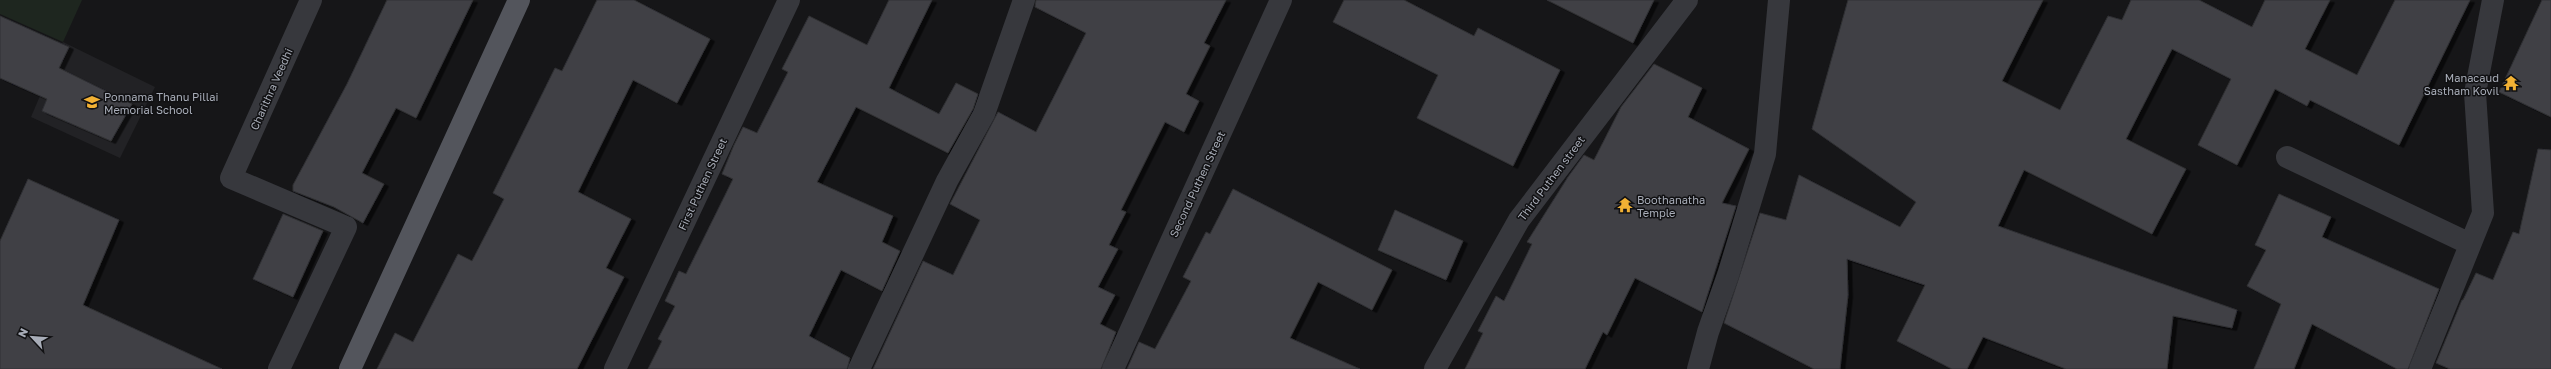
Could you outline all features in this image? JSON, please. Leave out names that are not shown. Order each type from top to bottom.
[{"type":"main road","points":[[350,369],[519,0]]},
{"type":"street","name":"Charithra Veedhi","points":[[279,369],[346,227],[230,178],[312,0]]},
{"type":"street","name":"First Puthen Street","points":[[615,369],[788,0]]},
{"type":"street","points":[[859,369],[947,181],[984,114],[1024,0]]},
{"type":"street","name":"Second Puthen Street","points":[[1112,369],[1281,0]]},
{"type":"street","name":"Third Puthen street","points":[[1435,369],[1519,220],[1687,0]]},
{"type":"street","points":[[1698,369],[1708,332],[1728,275],[1765,154],[1779,0]]},
{"type":"street","points":[[2420,369],[2483,213],[2475,92],[2493,0]]},
{"type":"street","points":[[2287,157],[2470,244]]},
{"type":"shaded area","points":[[0,0],[82,0],[63,42],[0,14]]},
{"type":"shaded area","name":"Ponnama Thanu Pillai Memorial School","points":[[63,42],[155,87],[120,158],[31,117]]},
{"type":"building","points":[[387,0],[473,0],[416,118],[396,108],[362,173],[384,184],[363,223],[334,207],[293,191],[293,185],[347,84]]},
{"type":"building","points":[[597,0],[634,0],[710,39],[677,103],[633,80],[578,192],[631,219],[606,268],[624,277],[577,369],[377,369],[395,333],[413,342],[458,254],[472,261],[504,199],[493,193],[555,68],[562,71]]},
{"type":"building","points":[[889,0],[932,0],[889,88],[939,114],[956,83],[978,94],[973,109],[948,153],[856,107],[817,182],[893,216],[882,242],[900,251],[882,291],[841,270],[809,336],[850,358],[847,369],[648,369],[662,341],[658,339],[675,306],[665,301],[679,271],[686,274],[733,179],[722,174],[734,145],[743,127],[757,133],[788,72],[782,69],[809,16],[867,45]]},
{"type":"building","points":[[1036,0],[1226,0],[1204,43],[1210,46],[1186,94],[1199,101],[1184,132],[1165,122],[1121,210],[1126,212],[1109,245],[1118,249],[1098,287],[1115,295],[1100,324],[1116,332],[1101,369],[873,369],[923,261],[953,275],[980,220],[950,204],[998,112],[1036,132],[1086,33],[1035,7]]},
{"type":"building","points":[[1344,0],[1404,0],[1474,36],[1478,28],[1560,70],[1513,166],[1417,118],[1438,75],[1333,22]]},
{"type":"building","points":[[1547,0],[1654,0],[1633,43]]},
{"type":"building","points":[[1848,0],[2043,0],[2002,81],[2060,110],[2108,16],[2122,20],[2131,0],[2199,0],[2252,27],[2265,0],[2330,0],[2305,49],[2357,75],[2395,0],[2470,0],[2399,145],[2310,100],[2307,106],[2275,89],[2237,165],[2198,145],[2231,79],[2172,49],[2126,139],[2186,169],[2152,234],[2024,170],[1998,226],[2237,310],[2232,328],[2173,316],[2167,369],[2066,369],[1983,337],[1967,369],[1952,369],[1897,341],[1925,285],[1847,259],[1848,295],[1840,369],[1814,369],[1724,323],[1760,213],[1786,220],[1799,175],[1900,227],[1916,202],[1812,129]]},
{"type":"building","points":[[2542,0],[2551,0],[2551,117],[2499,92]]},
{"type":"building","points":[[0,16],[69,47],[59,68],[132,104],[111,141],[42,111],[47,99],[0,78]]},
{"type":"building","points":[[1654,64],[1702,88],[1688,117],[1749,149],[1722,203],[1736,206],[1702,312],[1635,278],[1607,335],[1603,332],[1585,369],[1465,369],[1483,333],[1478,331],[1496,296],[1504,301],[1532,244],[1527,242],[1568,177],[1584,155],[1594,160],[1621,107]]},
{"type":"building","points":[[2538,149],[2551,150],[2551,369],[2450,369],[2436,363],[2462,300],[2476,273],[2493,280],[2513,232],[2519,234]]},
{"type":"building","points":[[28,179],[119,220],[83,305],[222,369],[0,369],[0,241]]},
{"type":"building","points":[[1233,189],[1392,270],[1372,310],[1318,282],[1290,338],[1360,369],[1127,369],[1139,342],[1155,349],[1191,281],[1183,277],[1206,232],[1210,234]]},
{"type":"building","points":[[2279,194],[2331,217],[2322,237],[2439,289],[2408,369],[2397,369],[2312,324],[2294,369],[2254,369],[2281,304],[2247,286],[2266,250],[2255,245]]},
{"type":"building","points":[[1395,210],[1463,241],[1446,280],[1378,250]]},
{"type":"building","points":[[283,214],[323,231],[293,297],[253,279]]},
{"type":"place","name":"Manacaud Sastham Kovil","points":[[2511,83]]},
{"type":"place","name":"Ponnama Thanu Pillai Memorial School","points":[[92,102]]},
{"type":"place","name":"Boothanatha Temple","points":[[1625,205]]}]
